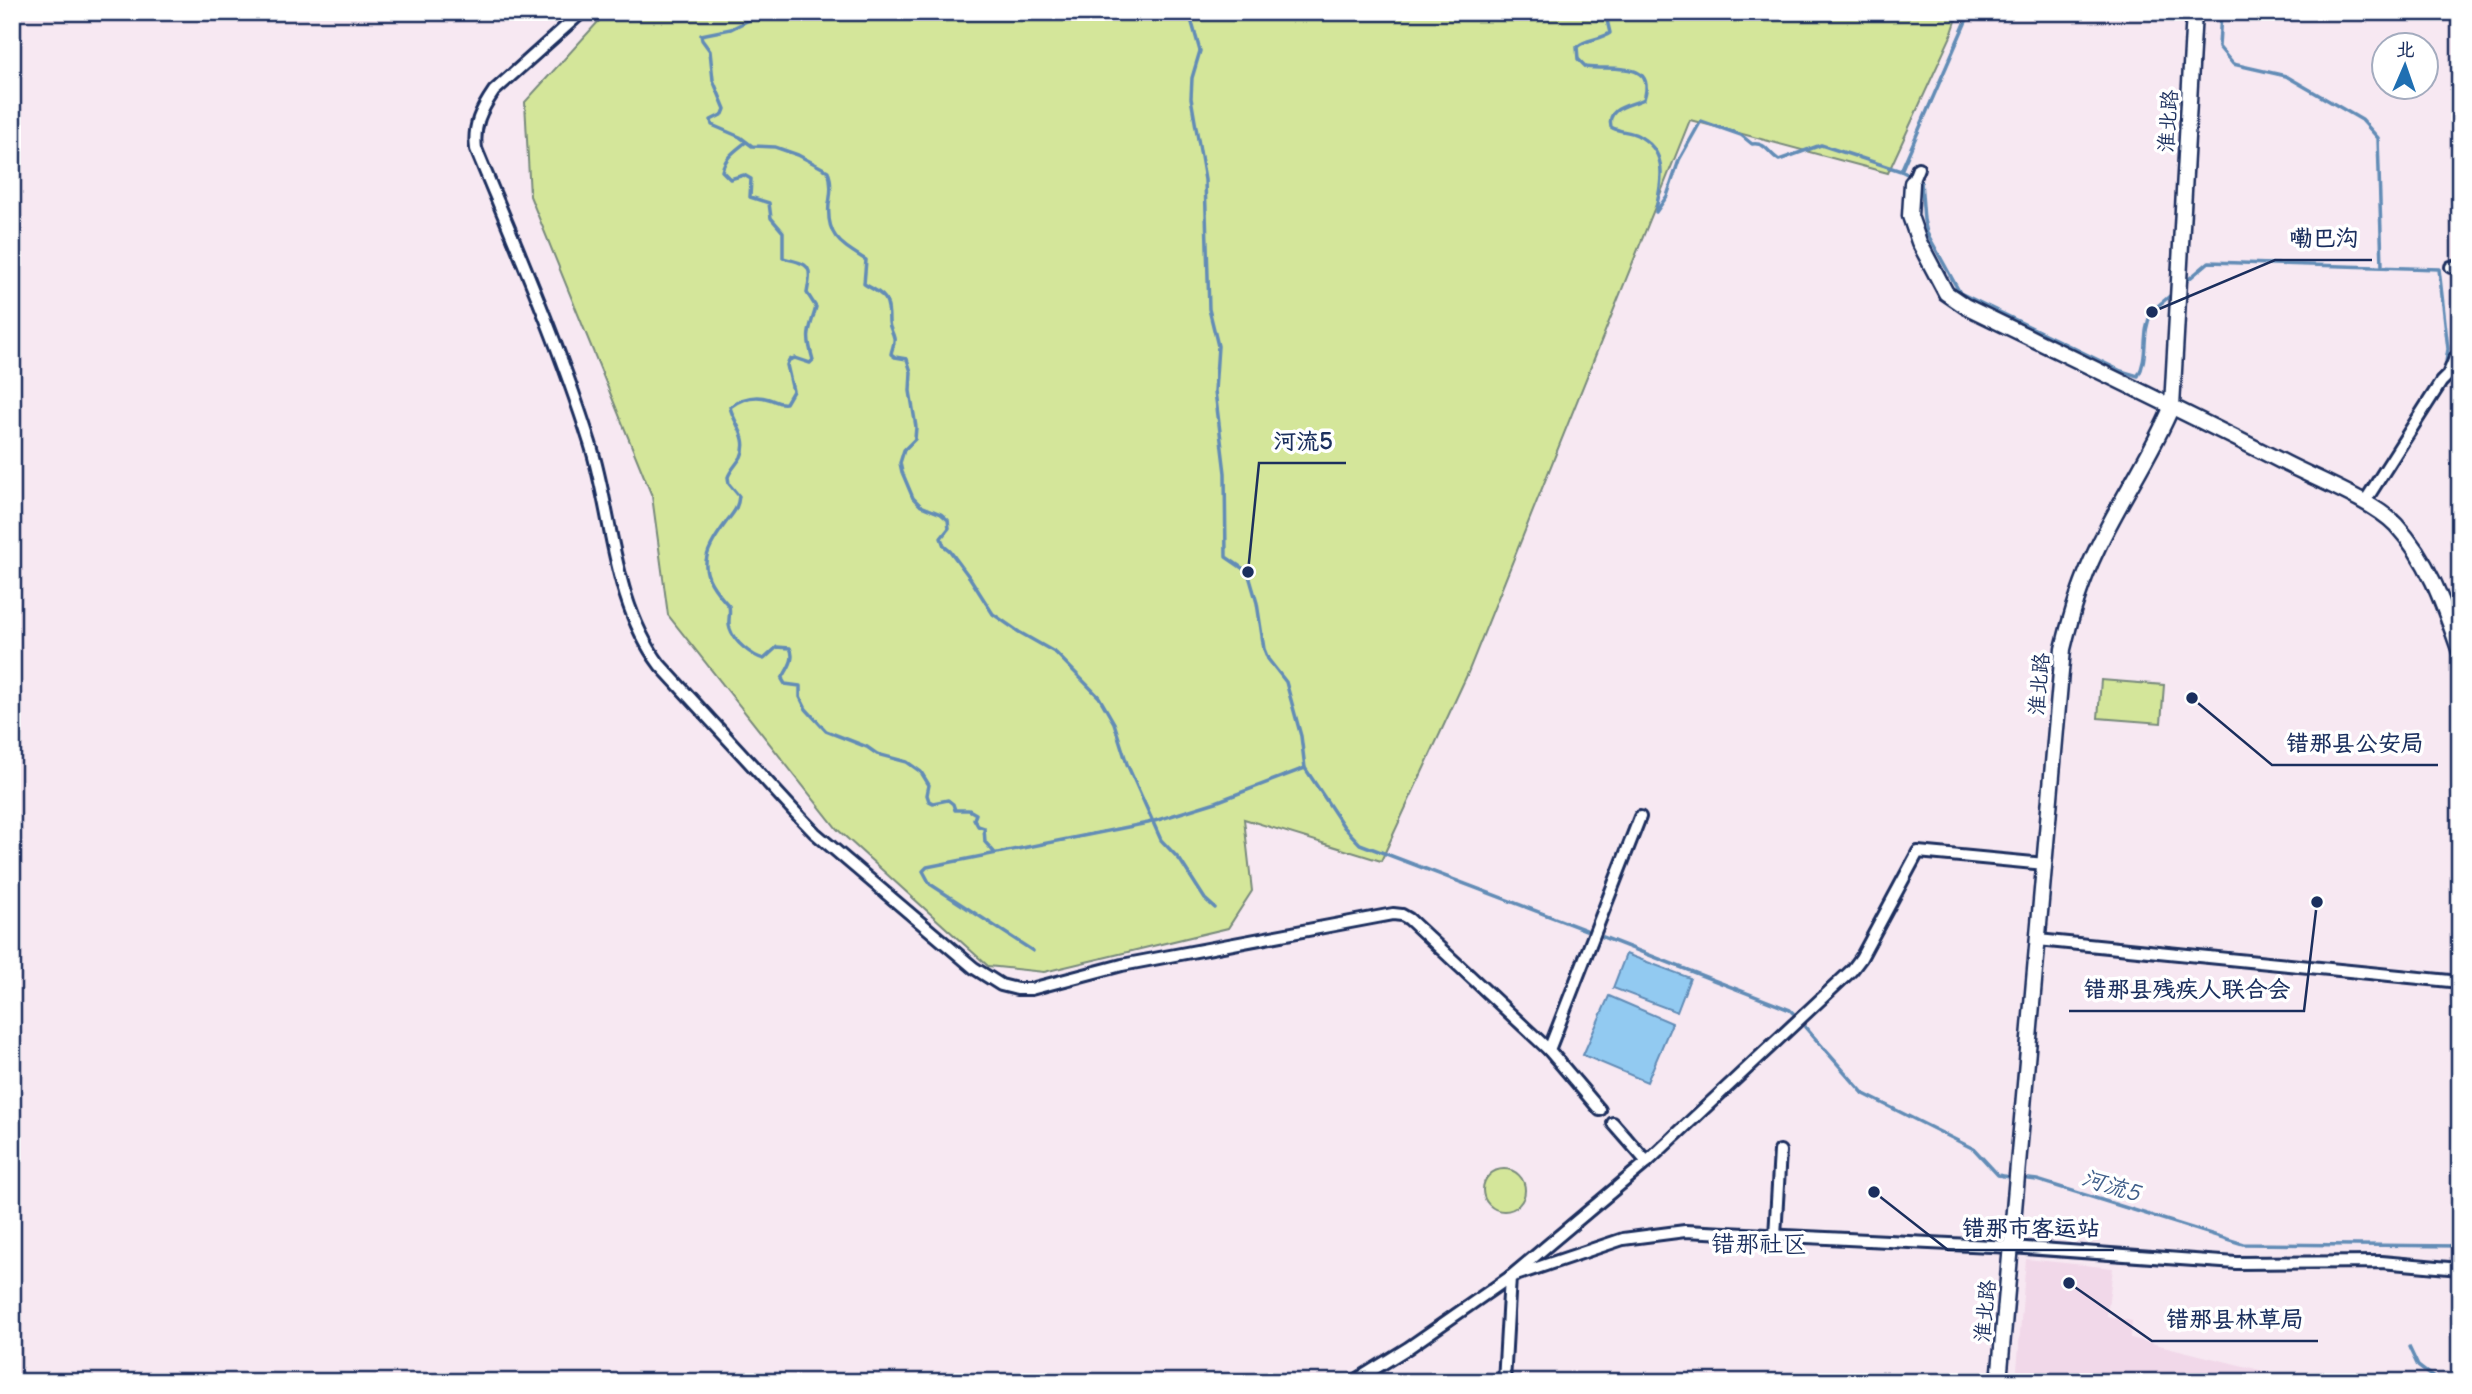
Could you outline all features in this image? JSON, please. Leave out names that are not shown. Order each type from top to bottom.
[{"type":"street","points":[[582,12],[494,91],[475,126],[476,149],[576,398],[597,466],[625,591],[647,648],[795,812],[815,833],[974,968],[1001,985],[1017,989],[1031,989],[1122,965],[1393,914],[1402,915],[1549,1050],[1601,1110]]},
{"type":"street","name":"淮北路","points":[[1999,1382],[2063,649],[2074,606],[2096,551],[2160,435],[2172,405],[2194,12]]},
{"type":"street","points":[[1918,169],[1912,183],[1910,216],[1930,264],[1946,293],[1965,306],[2172,405],[2364,503],[2394,523],[2419,552],[2434,582],[2460,652]]},
{"type":"street","points":[[2364,503],[2448,375],[2455,358]]},
{"type":"street","points":[[1549,1050],[1640,817]]},
{"type":"street","points":[[1353,1382],[1408,1348],[1510,1277],[1647,1162],[1852,970],[1918,852],[2045,864]]},
{"type":"street","points":[[2038,940],[2460,982]]},
{"type":"street","points":[[1613,1123],[1647,1162]]},
{"type":"street","points":[[1775,1236],[1780,1151]]},
{"type":"street","points":[[1510,1277],[1623,1239],[1685,1231],[2012,1247],[2236,1263],[2381,1262],[2460,1269]]},
{"type":"street","points":[[1504,1382],[1510,1277]]},
{"type":"shaded area","points":[[2026,1259],[2113,1268],[2107,1316],[2132,1321],[2131,1338],[2296,1379],[2295,1382],[2016,1382]]},
{"type":"green space","points":[[607,12],[1959,12],[1951,36],[1888,173],[1690,120],[1467,675],[1381,861],[1244,819],[1252,891],[1228,928],[1044,972],[988,966],[837,829],[668,615],[652,496],[530,196],[525,102]]},
{"type":"green space","points":[[2101,680],[2164,685],[2161,723],[2098,718]]},
{"type":"green space","points":[[1504,1169],[1519,1175],[1525,1190],[1519,1205],[1504,1211],[1489,1205],[1483,1190],[1489,1175]]},
{"type":"water","points":[[1626,954],[1690,978],[1677,1012],[1613,988]]},
{"type":"water","points":[[1609,996],[1672,1023],[1647,1082],[1583,1055]]},
{"type":"waterway","points":[[750,12],[753,14],[751,19],[731,29],[701,35],[710,51],[713,80],[725,109],[723,114],[711,120],[712,125],[740,137],[752,146],[775,147],[798,155],[828,171],[831,187],[829,215],[833,232],[843,244],[866,260],[864,284],[882,295],[887,302],[894,340],[891,354],[907,359],[911,372],[910,391],[916,427],[915,439],[904,450],[900,463],[913,498],[921,506],[941,514],[948,520],[949,528],[941,538],[944,546],[970,578],[993,614],[1056,653],[1099,697],[1114,723],[1127,764],[1161,840],[1180,860],[1205,899],[1215,908]]},
{"type":"waterway","name":"河流5","points":[[1189,12],[1200,51],[1192,78],[1191,98],[1205,180],[1209,309],[1218,346],[1215,391],[1225,473],[1226,557],[1248,572],[1257,603],[1264,649],[1268,659],[1286,682],[1301,736],[1305,768],[1344,827],[1360,844],[1586,930]]},
{"type":"waterway","points":[[1595,12],[1607,20],[1610,33],[1577,47],[1578,59],[1586,67],[1628,69],[1644,78],[1644,99],[1616,111],[1610,120],[1611,127],[1637,135],[1655,150],[1661,168],[1656,210]]},
{"type":"waterway","points":[[1901,171],[1970,12]]},
{"type":"waterway","points":[[2221,12],[2219,47],[2233,64],[2286,76],[2362,120],[2378,138],[2382,266]]},
{"type":"waterway","points":[[1656,212],[1667,196],[1679,160],[1701,121],[1741,135],[1752,144],[1761,145],[1779,160],[1821,145],[1901,171],[1921,181],[1927,233],[1960,293],[2121,371],[2138,376],[2151,314],[2172,294]]},
{"type":"waterway","points":[[746,142],[728,158],[722,171],[730,179],[744,175],[751,179],[750,197],[769,203],[771,218],[783,232],[783,258],[799,262],[809,271],[807,293],[816,307],[809,338],[813,360],[810,363],[795,358],[789,360],[787,365],[793,391],[786,403],[753,397],[730,407],[744,444],[741,457],[728,477],[729,484],[739,496],[735,510],[711,545],[707,555],[707,573],[711,583],[729,606],[730,629],[744,648],[764,659],[777,647],[790,648],[791,660],[782,679],[785,684],[800,686],[800,697],[806,709],[826,731],[867,747],[877,754],[907,762],[921,772],[929,785],[929,801],[933,803],[948,800],[955,810],[969,810],[976,814],[974,819],[978,826],[984,828],[985,842],[994,852]]},
{"type":"waterway","points":[[2183,284],[2209,262],[2439,269],[2448,349],[2446,362],[2460,366]]},
{"type":"waterway","points":[[2460,552],[2460,560]]},
{"type":"waterway","points":[[1033,951],[930,884],[923,871],[927,867],[1148,823],[1216,802],[1305,768]]},
{"type":"waterway","name":"河流5","points":[[1603,937],[1793,1013]]},
{"type":"waterway","name":"河流5","points":[[1805,1027],[1864,1094],[1974,1149],[1998,1175],[2014,1178]]},
{"type":"waterway","name":"河流5","points":[[2021,1178],[2037,1180],[2243,1244],[2460,1246]]},
{"type":"waterway","points":[[2409,1347],[2418,1366],[2439,1382]]},
{"type":"place","name":"嘞巴沟","points":[[2152,312]]},
{"type":"place","name":"河流5","points":[[1248,572]]},
{"type":"place","name":"错那县公安局","points":[[2192,698]]},
{"type":"place","name":"错那县残疾人联合会","points":[[2317,902]]},
{"type":"place","name":"错那市客运站","points":[[1874,1192]]},
{"type":"place","name":"错那县林草局","points":[[2069,1283]]},
{"type":"district","name":"错那社区","points":[[1759,1244]]}]
